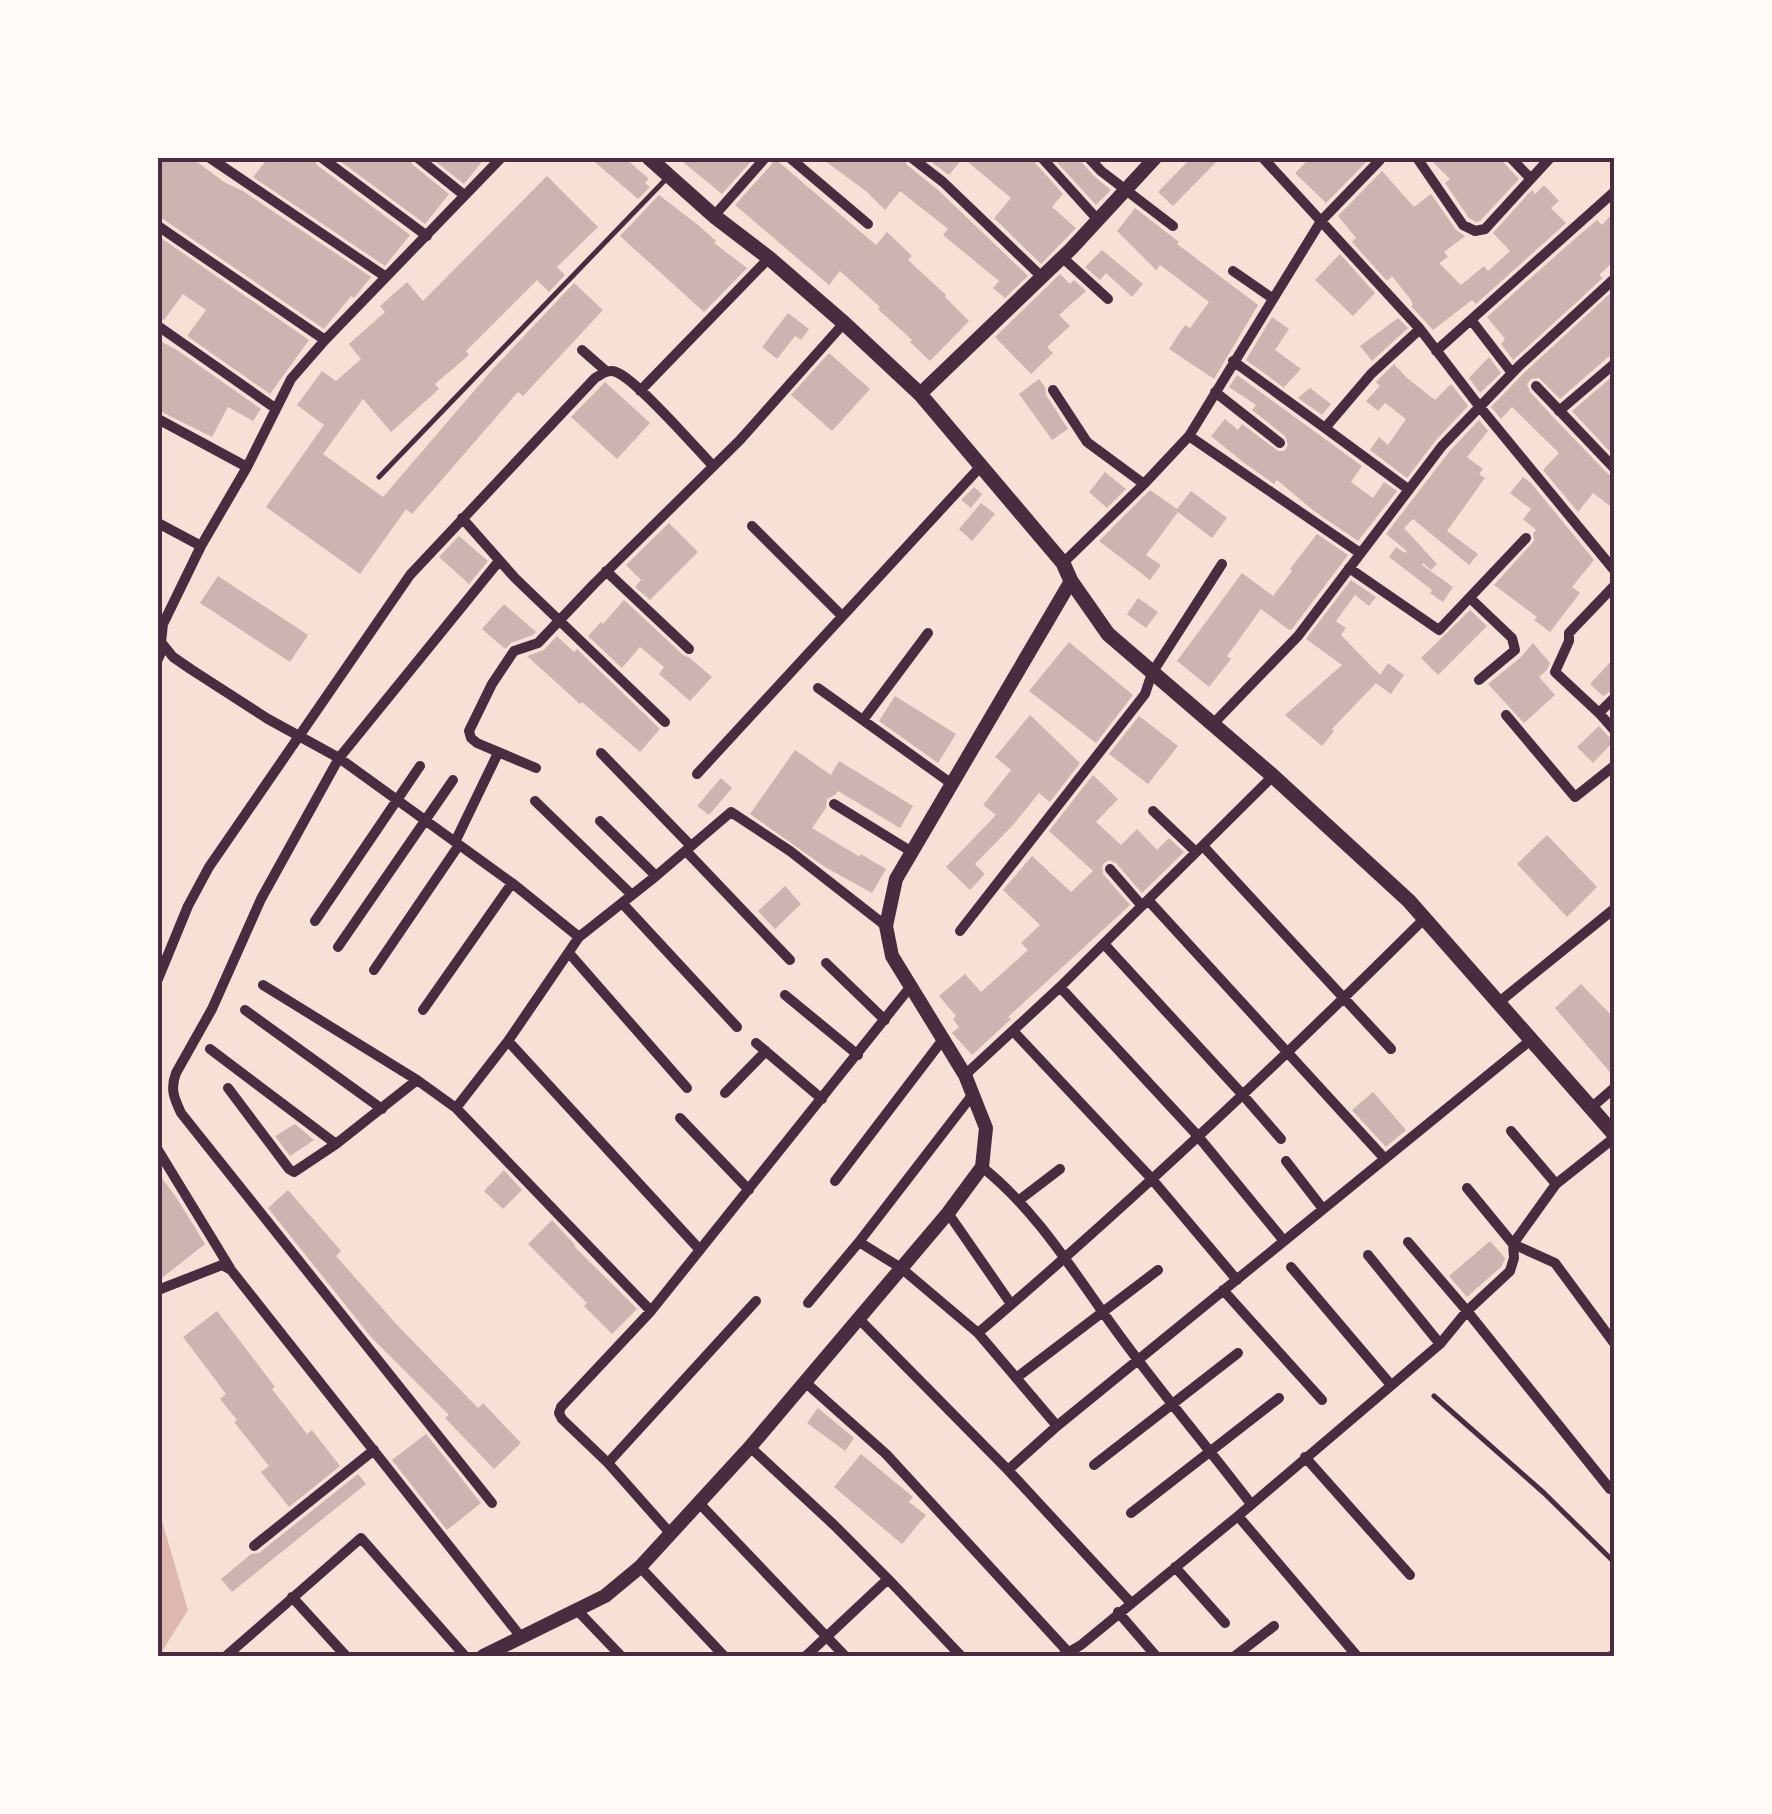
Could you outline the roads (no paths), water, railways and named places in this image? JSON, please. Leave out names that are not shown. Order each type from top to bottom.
[{"type":"main road","points":[[649,158],[714,216],[770,258],[920,394],[1063,563],[1108,634],[1273,776],[1408,901],[1614,1136]]},
{"type":"street","points":[[210,158],[386,277]]},
{"type":"street","points":[[322,158],[427,236]]},
{"type":"street","points":[[418,158],[464,195]]},
{"type":"street","points":[[499,158],[324,340],[291,380],[247,467],[163,609],[161,645],[172,658],[238,700],[339,758],[512,883],[579,937]]},
{"type":"street","points":[[714,216],[765,158]]},
{"type":"street","points":[[790,158],[868,224]]},
{"type":"street","points":[[912,158],[943,182],[1042,278]]},
{"type":"street","points":[[1042,158],[1098,220]]},
{"type":"street","points":[[1089,158],[1173,226]]},
{"type":"street","points":[[920,394],[1063,258],[1155,158]]},
{"type":"street","points":[[1263,158],[1420,330],[1614,570]]},
{"type":"street","points":[[1417,158],[1463,224],[1475,231],[1485,230],[1550,158]]},
{"type":"street","points":[[1512,158],[1531,179]]},
{"type":"street","points":[[1063,563],[1190,436],[1321,220],[1380,160]]},
{"type":"street","points":[[1436,352],[1614,192]]},
{"type":"street","points":[[158,226],[324,340]]},
{"type":"street","points":[[640,391],[770,258]]},
{"type":"street","points":[[1063,258],[1108,299]]},
{"type":"street","points":[[1233,272],[1272,298]]},
{"type":"street","points":[[1212,725],[1298,636],[1442,446],[1512,373],[1614,282]]},
{"type":"street","points":[[1472,321],[1512,373]]},
{"type":"street","points":[[536,768],[470,738],[469,731],[492,684],[514,651],[538,643],[713,466],[844,323]]},
{"type":"street","points":[[158,326],[275,408]]},
{"type":"street","points":[[1325,428],[1372,374],[1420,330]]},
{"type":"street","points":[[582,350],[606,371],[617,372],[640,391],[713,466]]},
{"type":"street","points":[[1234,361],[1408,489]]},
{"type":"street","points":[[1560,411],[1614,364]]},
{"type":"street","points":[[158,979],[209,867],[410,575],[595,378],[606,371]]},
{"type":"street","points":[[1536,386],[1614,468]]},
{"type":"street","points":[[1053,390],[1087,442],[1144,484]]},
{"type":"street","points":[[1215,392],[1280,442]]},
{"type":"street","points":[[158,419],[247,467]]},
{"type":"street","points":[[1190,436],[1360,553]]},
{"type":"street","points":[[697,774],[981,466]]},
{"type":"street","points":[[462,518],[558,622],[666,722]]},
{"type":"street","points":[[158,523],[201,546]]},
{"type":"street","points":[[752,526],[842,616]]},
{"type":"street","points":[[1349,568],[1439,630],[1526,538]]},
{"type":"street","points":[[492,1502],[181,1113],[172,1084],[212,1009],[261,899],[339,758],[500,561]]},
{"type":"street","points":[[960,931],[1145,694],[1152,673],[1222,564]]},
{"type":"street","points":[[606,571],[688,649]]},
{"type":"street","points":[[483,1656],[507,1652],[521,1637],[605,1596],[640,1567],[750,1447],[982,1167],[986,1128],[965,1075],[892,956],[886,926],[896,879],[1071,581]]},
{"type":"street","points":[[1614,586],[1569,634],[1570,640],[1555,672],[1614,730]]},
{"type":"street","points":[[1470,598],[1512,638],[1516,650],[1479,680]]},
{"type":"street","points":[[862,720],[928,633]]},
{"type":"street","points":[[818,688],[952,784]]},
{"type":"street","points":[[1599,713],[1614,698]]},
{"type":"street","points":[[1506,715],[1576,797],[1614,766]]},
{"type":"street","points":[[374,970],[457,843],[498,753]]},
{"type":"street","points":[[601,753],[790,960]]},
{"type":"street","points":[[314,920],[420,766]]},
{"type":"street","points":[[965,1075],[1014,1032],[1273,776]]},
{"type":"street","points":[[338,947],[453,780]]},
{"type":"street","points":[[535,801],[627,899],[737,1027]]},
{"type":"street","points":[[834,804],[912,852]]},
{"type":"street","points":[[1152,811],[1200,849],[1391,1049]]},
{"type":"street","points":[[456,1108],[508,1041],[579,937],[731,812],[790,851],[886,926]]},
{"type":"street","points":[[600,821],[656,876]]},
{"type":"street","points":[[1110,869],[1288,1052],[1385,1159]]},
{"type":"street","points":[[423,1010],[512,883]]},
{"type":"street","points":[[1498,1004],[1614,909]]},
{"type":"street","points":[[978,1333],[1064,1260],[1344,999],[1424,919]]},
{"type":"street","points":[[1104,944],[1281,1139]]},
{"type":"street","points":[[568,953],[687,1088]]},
{"type":"street","points":[[826,963],[886,1020]]},
{"type":"street","points":[[263,984],[456,1108],[651,1311]]},
{"type":"street","points":[[670,1532],[562,1419],[561,1407],[651,1311],[911,986]]},
{"type":"street","points":[[1060,987],[1197,1135],[1284,1241]]},
{"type":"street","points":[[785,995],[858,1055]]},
{"type":"street","points":[[244,1010],[382,1109]]},
{"type":"street","points":[[1014,1032],[1151,1178],[1236,1280]]},
{"type":"street","points":[[835,1181],[944,1038]]},
{"type":"street","points":[[1008,1470],[1532,1039]]},
{"type":"street","points":[[508,1041],[700,1250]]},
{"type":"street","points":[[756,1043],[822,1099]]},
{"type":"street","points":[[210,1049],[336,1144]]},
{"type":"street","points":[[725,1093],[766,1052]]},
{"type":"street","points":[[228,1088],[292,1171],[336,1144],[417,1080]]},
{"type":"street","points":[[1592,1107],[1614,1088]]},
{"type":"street","points":[[808,1302],[972,1094]]},
{"type":"street","points":[[680,1118],[749,1190]]},
{"type":"street","points":[[1511,1130],[1556,1184]]},
{"type":"street","points":[[805,1382],[886,1454],[1065,1654],[1238,1516],[1440,1344],[1467,1311],[1510,1271],[1514,1258],[1512,1244],[1556,1184],[1614,1136]]},
{"type":"street","points":[[158,1150],[231,1270],[521,1637]]},
{"type":"street","points":[[1286,1161],[1323,1209]]},
{"type":"street","points":[[982,1167],[1018,1201],[1251,1504]]},
{"type":"street","points":[[1018,1201],[1060,1168]]},
{"type":"street","points":[[1467,1188],[1512,1244],[1555,1262],[1614,1343]]},
{"type":"street","points":[[948,1212],[1012,1304]]},
{"type":"street","points":[[859,1242],[901,1268],[978,1333],[1057,1426]]},
{"type":"street","points":[[1408,1242],[1610,1489]]},
{"type":"street","points":[[1368,1255],[1440,1344]]},
{"type":"street","points":[[158,1290],[222,1265],[231,1270]]},
{"type":"street","points":[[1291,1267],[1391,1385]]},
{"type":"street","points":[[1016,1378],[1158,1270]]},
{"type":"street","points":[[1223,1290],[1322,1400]]},
{"type":"street","points":[[608,1463],[756,1301]]},
{"type":"street","points":[[859,1319],[1008,1470],[1131,1603]]},
{"type":"street","points":[[1094,1465],[1238,1352]]},
{"type":"street","points":[[1131,1513],[1279,1398]]},
{"type":"street","points":[[750,1447],[834,1525],[961,1656]]},
{"type":"street","points":[[254,1546],[374,1450]]},
{"type":"street","points":[[1305,1457],[1410,1575]]},
{"type":"street","points":[[700,1504],[845,1656]]},
{"type":"street","points":[[1238,1516],[1358,1656]]},
{"type":"street","points":[[226,1656],[361,1538],[464,1656]]},
{"type":"street","points":[[1175,1566],[1225,1622]]},
{"type":"street","points":[[640,1567],[724,1656]]},
{"type":"street","points":[[806,1656],[888,1579]]},
{"type":"street","points":[[292,1598],[346,1656]]},
{"type":"street","points":[[576,1609],[621,1656]]},
{"type":"street","points":[[1118,1612],[1156,1656]]},
{"type":"street","points":[[1236,1656],[1274,1626]]},
{"type":"street","points":[[1081,1645],[1090,1656]]},
{"type":"street","points":[[237,1646],[248,1656]]},
{"type":"lane","points":[[379,477],[669,176]]},
{"type":"lane","points":[[158,664],[161,645]]},
{"type":"lane","points":[[1434,1396],[1544,1493],[1614,1562]]},
{"type":"lane","points":[[1601,1656],[1614,1653]]}]
